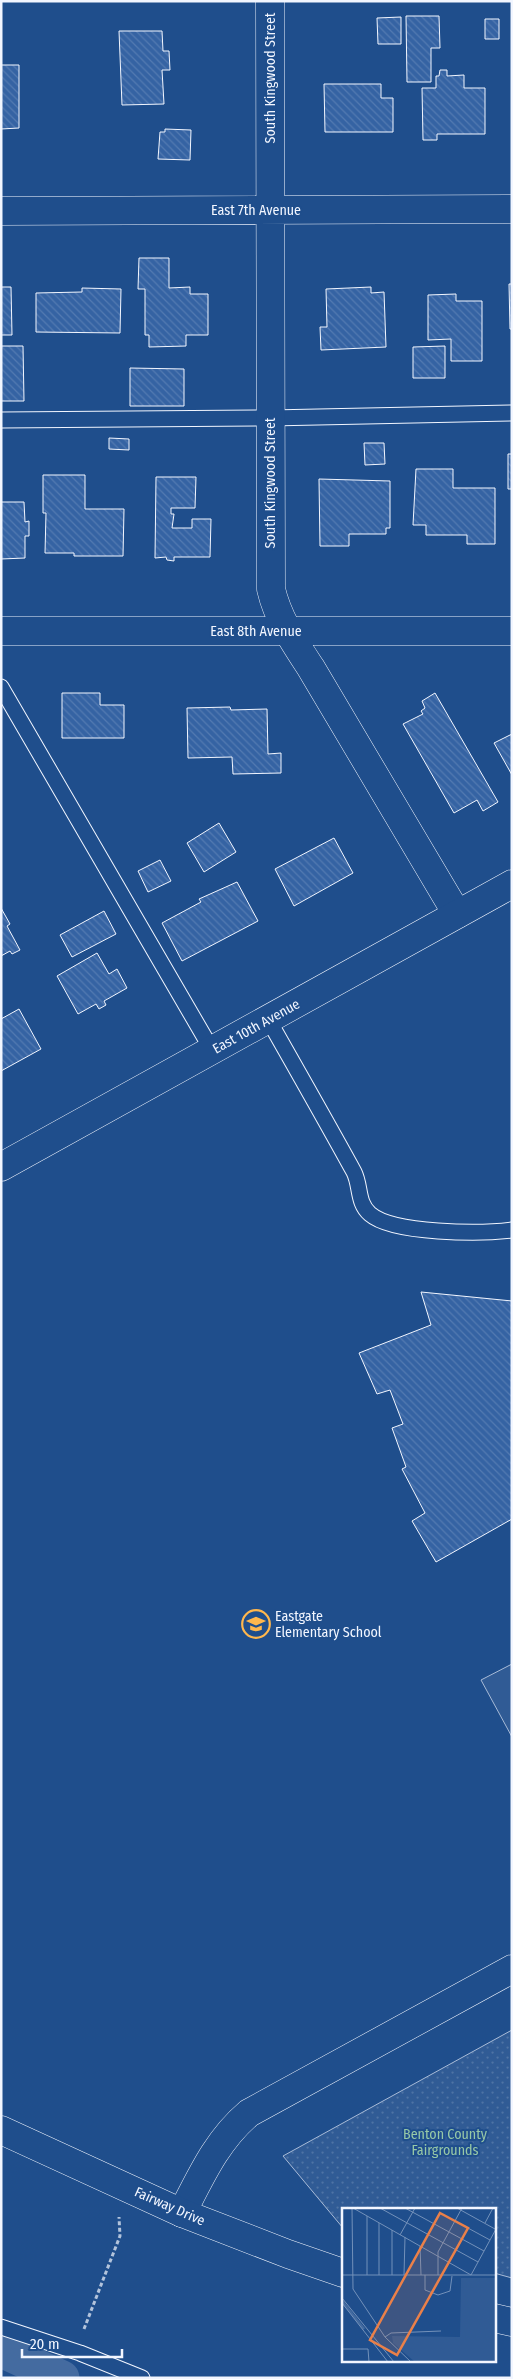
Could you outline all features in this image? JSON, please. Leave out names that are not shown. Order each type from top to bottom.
[{"type":"street","name":"South Kingwood Street","points":[[270,1],[271,589],[276,609],[287,631],[457,914]]},
{"type":"street","name":"East 7th Avenue","points":[[1,211],[512,209]]},
{"type":"street","name":"East 8th Avenue","points":[[1,631],[512,631]]},
{"type":"street","name":"East 10th Avenue","points":[[1,1167],[512,884]]},
{"type":"street","points":[[182,2213],[214,2152],[232,2127],[249,2113],[512,1969]]},
{"type":"street","name":"Fairway Drive","points":[[1,2130],[182,2213],[342,2273]]},
{"type":"street","points":[[496,2318],[512,2322]]},
{"type":"lane","points":[[1,420],[270,418],[512,413]]},
{"type":"lane","points":[[1,687],[212,1050]]},
{"type":"lane","points":[[268,1019],[355,1175],[362,1205],[371,1215],[384,1223],[398,1227],[442,1230],[512,1230]]},
{"type":"lane","points":[[1,2327],[80,2353],[142,2378]]},
{"type":"path","points":[[80,2353],[83,2332],[120,2236],[118,2212]]},
{"type":"green space","name":"Benton County Fairgrounds","points":[[512,2030],[512,2278],[496,2274],[496,2208],[342,2208],[342,2227],[283,2156]]},
{"type":"shaded area","points":[[512,1664],[512,1737],[481,1680]]},
{"type":"building","points":[[406,16],[439,16],[440,48],[431,48],[431,82],[407,82]]},
{"type":"building","points":[[401,17],[401,44],[378,44],[377,18]]},
{"type":"building","points":[[485,19],[499,19],[499,39],[485,39]]},
{"type":"building","points":[[119,31],[162,31],[163,51],[169,51],[170,70],[162,70],[164,104],[122,105]]},
{"type":"building","points":[[1,65],[19,65],[19,128],[1,129]]},
{"type":"building","points":[[440,70],[447,70],[447,76],[464,75],[464,88],[485,88],[485,134],[437,134],[437,140],[423,140],[422,88],[436,88],[436,76],[439,76]]},
{"type":"building","points":[[324,84],[381,84],[381,98],[393,98],[393,132],[325,132]]},
{"type":"building","points":[[165,129],[191,130],[190,160],[158,159],[160,132],[165,132]]},
{"type":"building","points":[[139,258],[169,258],[169,288],[190,287],[190,294],[208,294],[208,335],[186,335],[186,346],[149,347],[149,335],[145,335],[145,289],[138,289]]},
{"type":"building","points":[[509,284],[512,284],[512,329],[510,329]]},
{"type":"building","points":[[1,287],[11,287],[12,335],[1,335]]},
{"type":"building","points":[[371,287],[371,293],[384,292],[386,347],[321,350],[320,327],[327,327],[326,289]]},
{"type":"building","points":[[82,288],[121,289],[120,333],[36,332],[36,293],[82,292]]},
{"type":"building","points":[[456,294],[456,301],[482,301],[482,361],[451,361],[451,339],[428,340],[428,295]]},
{"type":"building","points":[[1,346],[23,346],[24,401],[1,401]]},
{"type":"building","points":[[445,346],[445,378],[413,378],[413,347]]},
{"type":"building","points":[[130,368],[184,369],[184,406],[130,406]]},
{"type":"building","points":[[109,438],[129,439],[129,450],[109,449]]},
{"type":"building","points":[[364,443],[384,443],[385,464],[365,465]]},
{"type":"building","points":[[508,454],[512,454],[512,489],[508,489]]},
{"type":"building","points":[[416,469],[453,469],[453,488],[495,488],[495,544],[467,544],[467,535],[426,535],[426,525],[413,525]]},
{"type":"building","points":[[43,475],[85,475],[85,509],[124,509],[123,556],[74,556],[74,553],[45,553],[46,513],[43,513]]},
{"type":"building","points":[[156,477],[196,477],[195,508],[171,508],[171,514],[174,514],[172,528],[192,528],[192,519],[211,519],[210,557],[174,557],[174,561],[167,560],[166,557],[155,558]]},
{"type":"building","points":[[319,479],[390,481],[390,528],[386,528],[386,534],[349,534],[349,546],[320,546]]},
{"type":"building","points":[[1,502],[24,502],[25,522],[29,521],[29,536],[25,536],[25,558],[1,559]]},
{"type":"building","points":[[62,693],[100,693],[100,705],[124,705],[124,738],[62,738]]},
{"type":"building","points":[[435,693],[498,802],[483,811],[477,800],[454,813],[403,724],[423,714],[421,711],[425,708],[422,701]]},
{"type":"building","points":[[230,707],[231,710],[267,709],[268,754],[281,753],[281,773],[233,774],[232,757],[188,758],[187,708]]},
{"type":"building","points":[[512,734],[512,775],[494,743]]},
{"type":"building","points":[[219,823],[236,852],[204,872],[187,843]]},
{"type":"building","points":[[334,838],[353,873],[294,906],[275,869]]},
{"type":"building","points":[[160,860],[171,881],[148,892],[138,871]]},
{"type":"building","points":[[237,882],[258,921],[182,961],[162,923],[201,902],[199,899]]},
{"type":"building","points":[[1,908],[10,924],[7,926],[20,950],[12,954],[10,951],[1,956]]},
{"type":"building","points":[[104,911],[116,934],[72,957],[60,935]]},
{"type":"building","points":[[97,953],[109,974],[117,969],[127,988],[104,1001],[106,1005],[99,1009],[96,1004],[78,1014],[57,976]]},
{"type":"building","points":[[19,1009],[41,1049],[1,1071],[1,1019]]},
{"type":"building","points":[[421,1292],[512,1301],[512,1519],[436,1562],[412,1521],[425,1513],[402,1469],[406,1467],[392,1428],[403,1424],[390,1390],[377,1394],[359,1353],[431,1325]]},
{"type":"waterway","points":[[1,2350],[62,2378]]},
{"type":"place","name":"Eastgate Elementary School","points":[[256,1624]]}]
